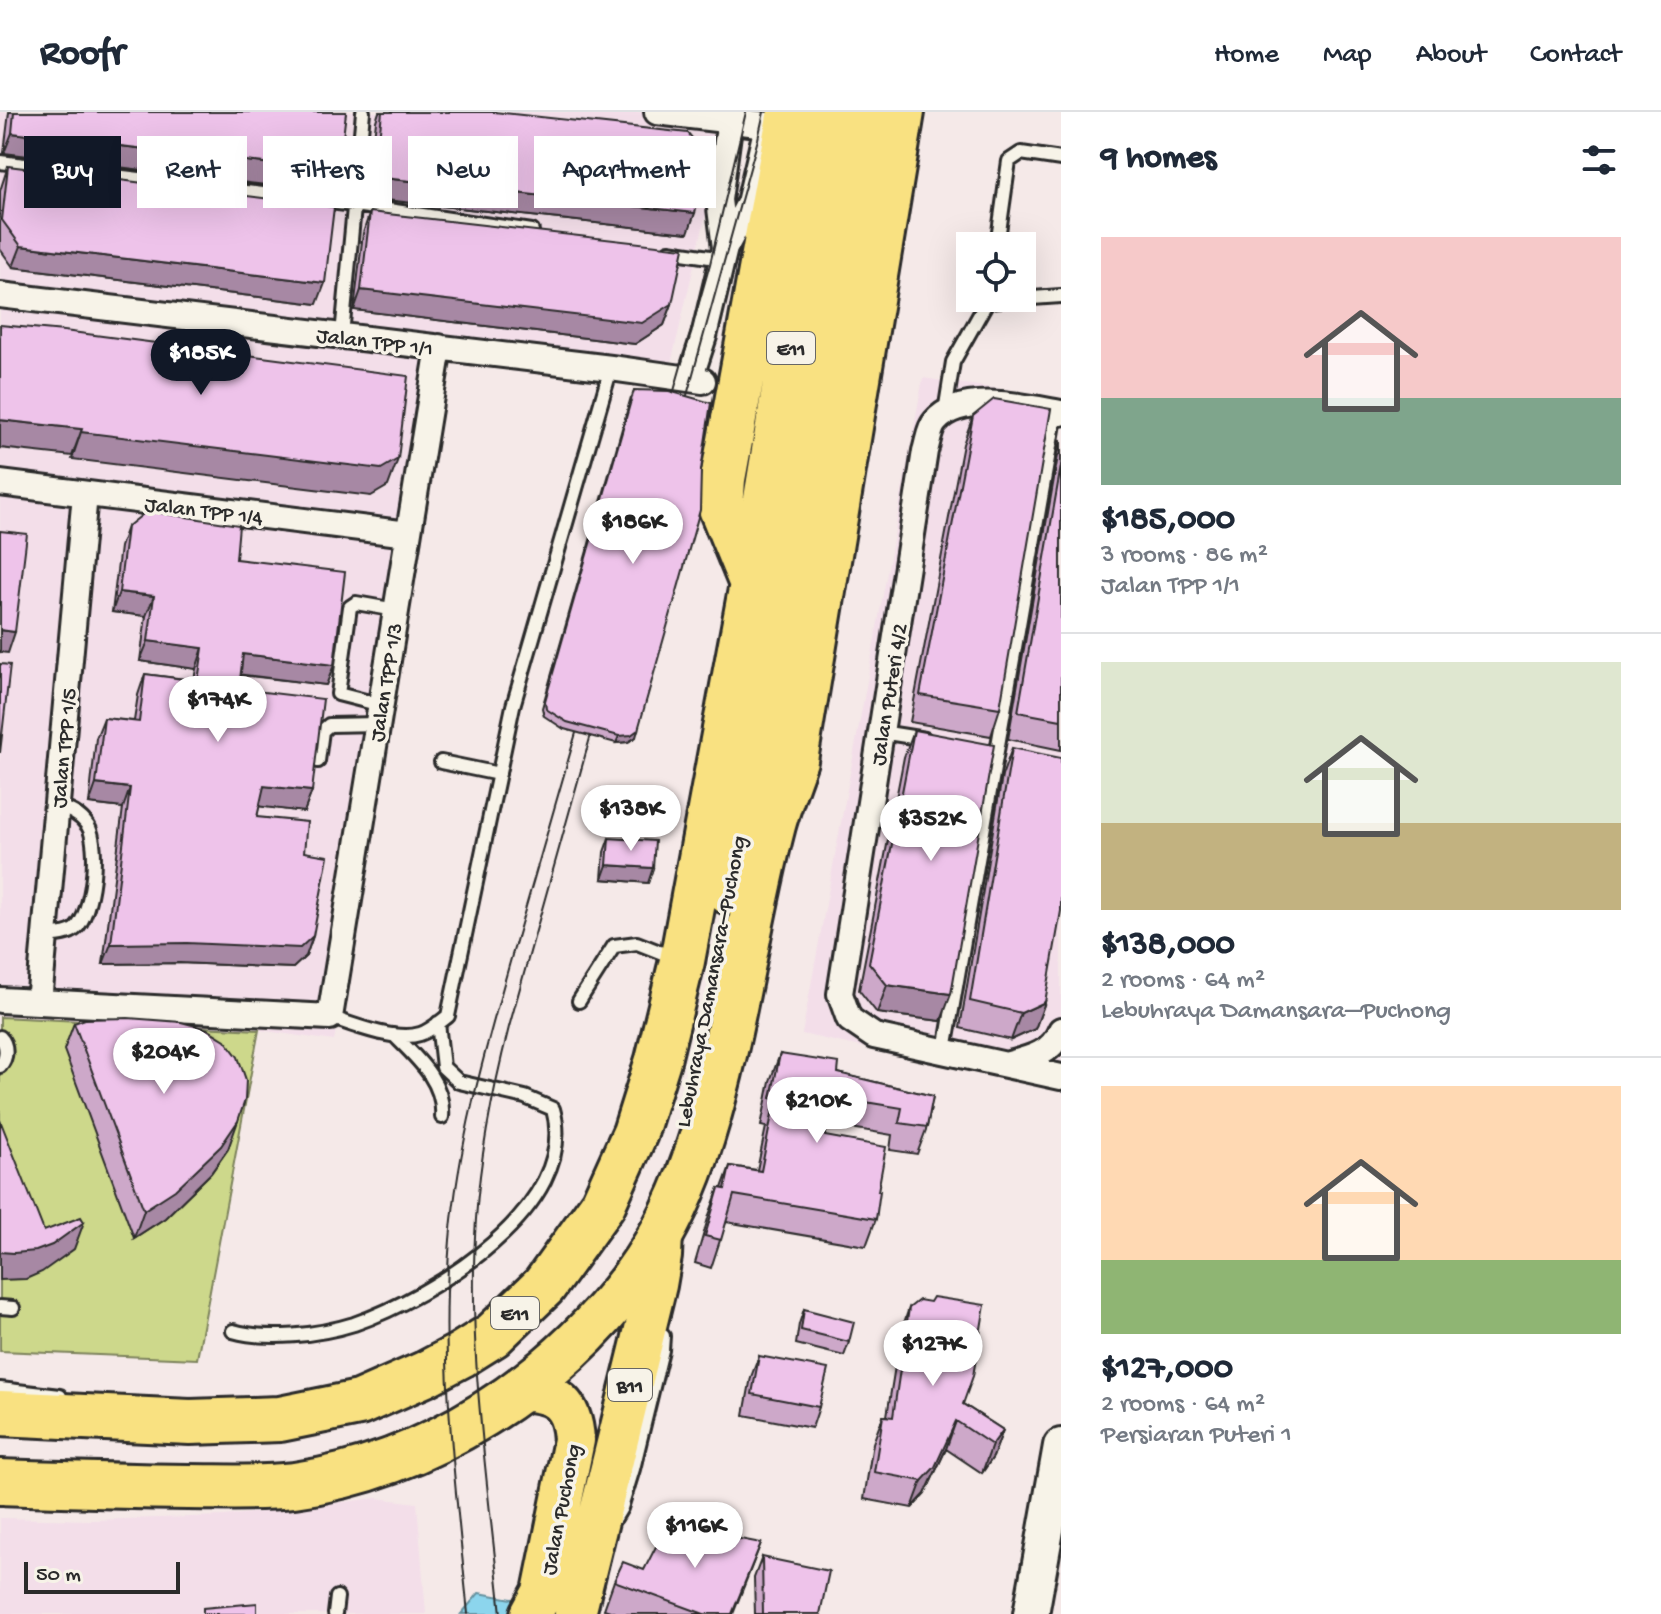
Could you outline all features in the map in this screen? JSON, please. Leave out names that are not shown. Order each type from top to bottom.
[{"type":"highway","name":"Lebuhraya Damansara–Puchong","points":[[0,1413],[190,1422],[280,1419],[359,1403],[461,1355],[493,1335],[544,1286],[603,1204],[635,1133],[658,1060],[682,961],[752,584],[830,112]]},
{"type":"highway","name":"Lebuhraya Damansara–Puchong","points":[[0,1455],[259,1461],[330,1451],[401,1428],[515,1378],[611,1267],[650,1204],[678,1137],[691,1087],[869,112]]},
{"type":"highway","points":[[774,823],[795,760],[902,112]]},
{"type":"highway","points":[[752,584],[721,508],[776,116]]},
{"type":"highway","points":[[696,380],[712,380],[732,372],[745,354]]},
{"type":"highway","points":[[696,380],[728,413],[728,449]]},
{"type":"highway","name":"E11","points":[[0,1482],[205,1487],[293,1485],[357,1471],[418,1450],[477,1418],[515,1378],[560,1356],[633,1278],[664,1259],[682,1190],[713,1098],[774,823],[776,756],[808,548],[797,511]]},
{"type":"main road","name":"Jalan Puchong","points":[[558,1600],[664,1259]]},
{"type":"main road","name":"Jalan Puchong","points":[[515,1378],[555,1397],[571,1417],[579,1532]]},
{"type":"street","points":[[657,112],[776,116],[749,203],[724,254],[696,380]]},
{"type":"street","points":[[724,254],[719,200],[730,116]]},
{"type":"street","name":"Jalan TPP 1/1","points":[[0,295],[696,380]]},
{"type":"street","name":"Jalan TPP 1/3","points":[[330,1017],[439,347]]},
{"type":"street","points":[[945,412],[991,402],[1058,412]]},
{"type":"street","name":"Jalan Puteri 4/2","points":[[945,412],[932,424],[925,451],[840,994],[849,1019],[874,1036],[1061,1077]]},
{"type":"street","name":"Jalan TPP 1/4","points":[[0,483],[408,534]]},
{"type":"street","name":"Jalan TPP 1/5","points":[[39,1002],[85,494]]},
{"type":"street","points":[[0,1000],[330,1017]]},
{"type":"street","points":[[1008,1064],[1039,1055],[1051,1047],[1061,1030]]},
{"type":"street","points":[[1031,1614],[1061,1446]]},
{"type":"lane","points":[[361,136],[363,112]]},
{"type":"lane","points":[[999,232],[1009,161],[1021,153],[1061,159]]},
{"type":"lane","points":[[0,162],[263,194]]},
{"type":"lane","points":[[342,335],[354,208]]},
{"type":"lane","points":[[375,208],[539,232]]},
{"type":"lane","points":[[662,250],[724,254]]},
{"type":"lane","points":[[1036,297],[1061,296]]},
{"type":"lane","points":[[945,412],[953,362],[981,312]]},
{"type":"lane","points":[[330,1017],[394,1035],[419,1035],[448,1016],[513,706],[611,368]]},
{"type":"lane","points":[[945,1050],[1003,752],[1058,412]]},
{"type":"lane","points":[[379,714],[338,694],[350,607],[356,603],[396,610]]},
{"type":"lane","points":[[318,761],[325,727],[379,714]]},
{"type":"lane","points":[[881,732],[939,742]]},
{"type":"lane","points":[[982,749],[1003,752]]},
{"type":"lane","points":[[441,762],[499,774]]},
{"type":"lane","points":[[44,936],[76,929],[88,905],[92,874],[93,851],[89,828],[77,814],[56,805]]},
{"type":"lane","points":[[579,1001],[614,946],[637,943],[682,961]]},
{"type":"lane","points":[[233,1331],[247,1335],[306,1335],[354,1324],[427,1291],[494,1244],[533,1201],[546,1177],[555,1147],[553,1109],[525,1097],[459,1082],[443,1067],[438,1023]]},
{"type":"lane","points":[[394,1035],[431,1074],[443,1101],[442,1117]]},
{"type":"lane","points":[[0,1037],[6,1054],[0,1066]]},
{"type":"lane","points":[[579,1532],[604,1531],[621,1508],[668,1319]]},
{"type":"lane","points":[[579,1532],[608,1500],[618,1483],[654,1349],[663,1336]]},
{"type":"lane","points":[[0,1389],[50,1394],[77,1401]]},
{"type":"lane","points":[[91,1404],[145,1419]]},
{"type":"lane","points":[[335,1614],[337,1597]]},
{"type":"shaded area","points":[[0,112],[730,112],[716,172],[716,136],[534,136],[534,208],[707,208],[666,385],[451,363],[334,1041],[259,1030],[0,1017]]},
{"type":"shaded area","points":[[923,378],[1061,398],[1061,1091],[802,1034]]},
{"type":"shaded area","points":[[377,1498],[417,1503],[426,1614],[0,1614],[0,1518],[91,1520],[225,1516]]},
{"type":"green space","points":[[0,1017],[259,1030],[197,1359],[0,1351]]},
{"type":"water","points":[[479,1593],[596,1614],[461,1614]]},
{"type":"building","points":[[14,112],[346,112],[343,136],[263,136],[263,163],[247,161],[247,136],[137,136],[137,148],[121,146],[121,136],[12,133]]},
{"type":"building","points":[[382,112],[494,112],[688,133],[690,136],[534,136],[534,195],[518,193],[518,136],[408,136],[408,181],[392,179],[392,136],[379,136]]},
{"type":"building","points":[[8,166],[24,168],[24,208],[121,208],[121,180],[137,182],[137,208],[247,208],[247,196],[263,198],[263,208],[334,208],[325,283],[21,246],[2,220]]},
{"type":"building","points":[[651,208],[696,208],[695,213]]},
{"type":"building","points":[[370,212],[684,248],[672,304],[642,323],[361,290]]},
{"type":"building","points":[[0,325],[408,376],[398,459],[381,469],[0,420]]},
{"type":"building","points":[[634,390],[669,391],[711,403],[701,470],[700,510],[638,730],[631,735],[619,736],[567,722],[546,709],[545,701]]},
{"type":"building","points":[[994,399],[1051,409],[1000,708],[920,695],[973,416]]},
{"type":"building","points":[[1061,466],[1061,720],[1018,712]]},
{"type":"building","points":[[147,511],[239,525],[236,559],[345,572],[334,665],[243,654],[239,689],[323,699],[312,791],[264,786],[257,817],[307,822],[304,852],[328,856],[313,936],[300,948],[187,943],[111,944],[130,788],[96,784],[104,718],[139,722],[145,674],[198,681],[203,648],[148,641],[154,596],[119,592],[127,527]]},
{"type":"building","points":[[0,531],[27,534],[15,632],[0,630]]},
{"type":"building","points":[[0,664],[10,665],[0,753]]},
{"type":"building","points":[[914,730],[994,745],[951,994],[887,985],[869,963]]},
{"type":"building","points":[[1012,748],[1061,758],[1061,911],[1045,1002],[1021,1013],[970,1001]]},
{"type":"building","points":[[609,838],[655,841],[653,868],[607,865]]},
{"type":"building","points":[[85,1019],[181,1022],[207,1029],[225,1040],[238,1057],[246,1080],[245,1100],[238,1121],[221,1146],[175,1190],[144,1210],[74,1023]]},
{"type":"building","points":[[780,1054],[839,1063],[838,1073],[933,1096],[927,1127],[899,1123],[902,1108],[835,1097],[825,1136],[886,1147],[876,1219],[734,1195],[721,1240],[705,1236],[719,1188],[725,1189],[730,1166],[761,1171]]},
{"type":"building","points":[[0,1120],[44,1231],[81,1217],[84,1222],[52,1245],[36,1251],[0,1252]]},
{"type":"building","points":[[933,1297],[985,1305],[973,1376],[963,1404],[1003,1430],[992,1445],[956,1421],[935,1467],[922,1481],[874,1472],[883,1416],[893,1417],[909,1308],[919,1300],[930,1302]]},
{"type":"building","points":[[804,1309],[854,1322],[849,1342],[801,1330]]},
{"type":"building","points":[[759,1356],[828,1369],[819,1407],[752,1394]]},
{"type":"building","points":[[667,1525],[761,1543],[732,1614],[704,1614],[614,1581],[623,1562],[644,1570]]},
{"type":"building","points":[[762,1557],[829,1571],[820,1614],[763,1614]]},
{"type":"building","points":[[257,1603],[257,1614],[203,1614],[203,1608]]},
{"type":"tram line","points":[[668,412],[710,264],[746,112]]},
{"type":"tram line","points":[[681,417],[764,112]]},
{"type":"tram line","points":[[468,1614],[454,1474],[446,1334],[454,1205],[482,1065],[582,712]]},
{"type":"tram line","points":[[501,1614],[485,1466],[474,1318],[478,1195],[488,1122],[509,1027],[597,713]]}]
